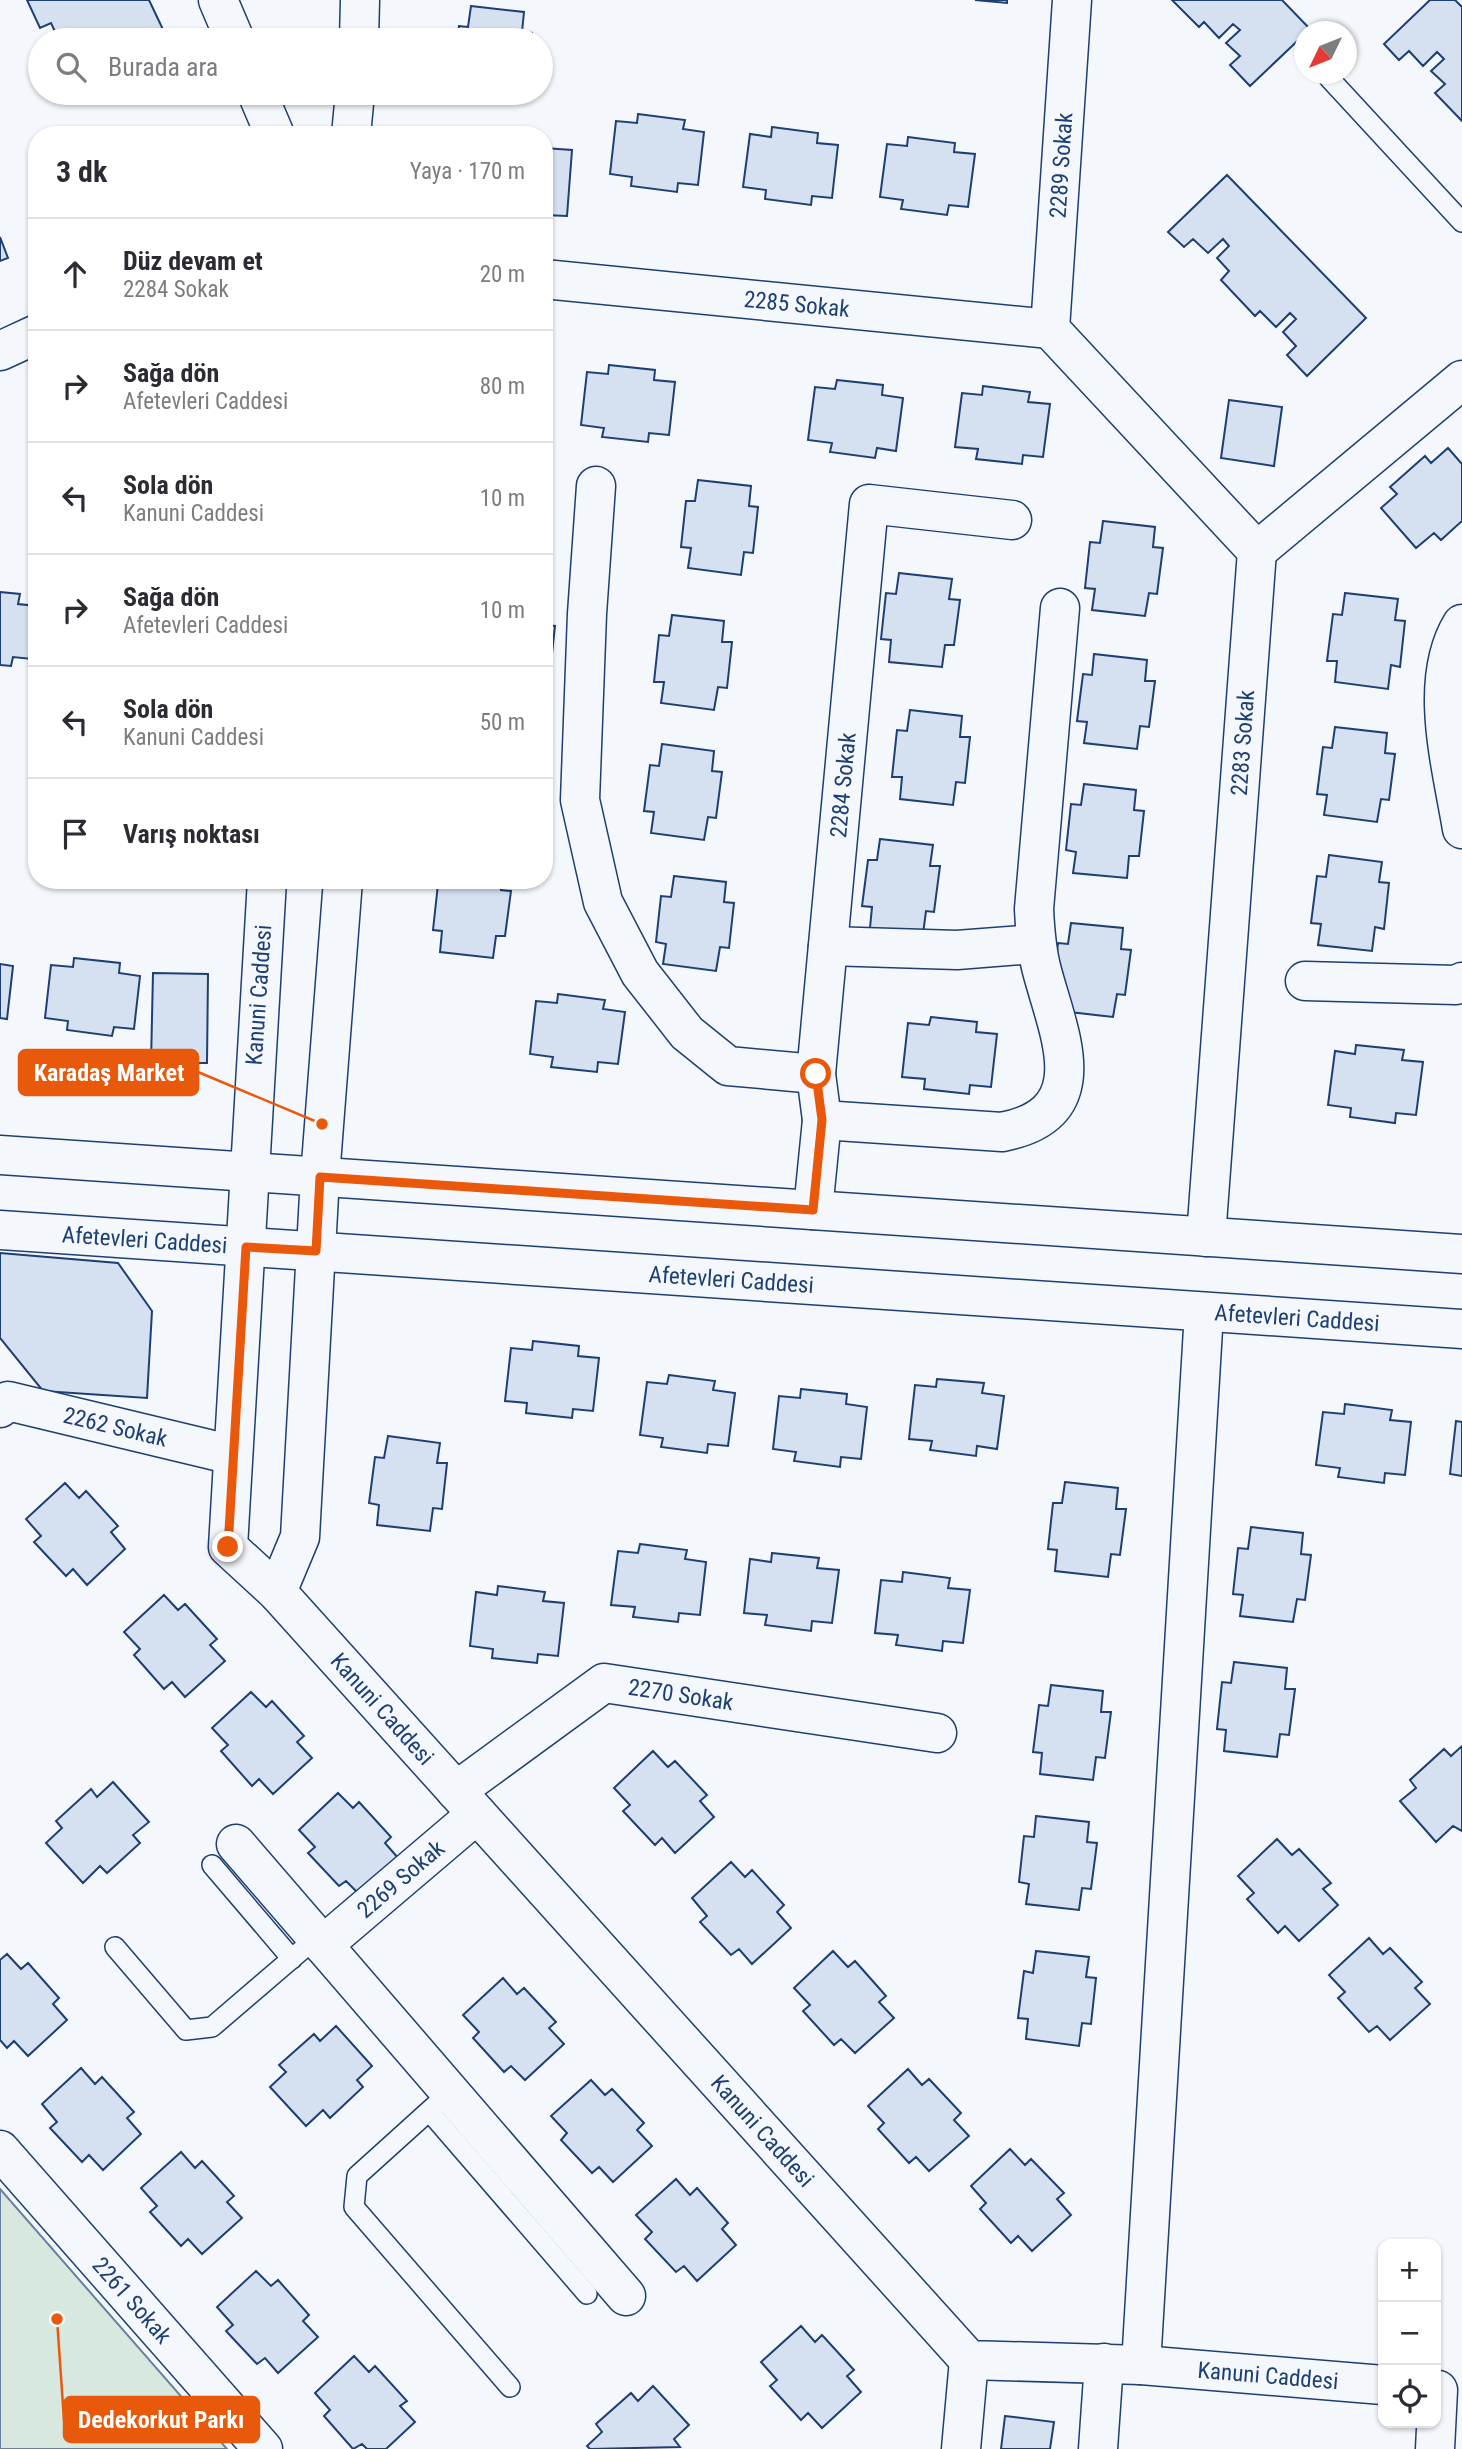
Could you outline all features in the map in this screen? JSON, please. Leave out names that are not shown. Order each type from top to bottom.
[{"type":"street","points":[[218,0],[230,28]]},
{"type":"street","name":"2289 Sokak","points":[[1050,329],[1072,0]]},
{"type":"street","points":[[262,105],[271,126]]},
{"type":"street","points":[[352,126],[354,105]]},
{"type":"street","name":"2285 Sokak","points":[[553,280],[1050,329]]},
{"type":"street","points":[[1050,329],[1257,551],[1462,380]]},
{"type":"street","points":[[0,351],[28,338]]},
{"type":"street","points":[[596,486],[587,614],[580,800],[603,902],[640,973],[687,1033],[728,1066],[816,1074]]},
{"type":"street","name":"2284 Sokak","points":[[813,1210],[822,1120],[816,1074],[869,505],[1012,520]]},
{"type":"street","name":"2283 Sokak","points":[[1206,1237],[1257,551]]},
{"type":"street","points":[[822,1120],[1002,1132],[1017,1129],[1043,1115],[1058,1096],[1067,1073],[1060,1028],[1035,944],[1034,909],[1060,608]]},
{"type":"street","points":[[1462,624],[1453,639],[1443,709],[1462,829]]},
{"type":"street","name":"Kanuni Caddesi","points":[[266,889],[228,1547],[277,1592],[969,2360],[1141,2365],[1378,2385]]},
{"type":"street","points":[[277,1592],[300,1537],[320,1177],[342,889]]},
{"type":"street","points":[[828,946],[957,950],[1035,944]]},
{"type":"street","points":[[1305,981],[1455,985],[1462,982]]},
{"type":"street","points":[[0,1155],[1462,1254]]},
{"type":"street","name":"Afetevleri Caddesi","points":[[0,1230],[1462,1329]]},
{"type":"street","points":[[1141,2365],[1204,1312]]},
{"type":"street","name":"2262 Sokak","points":[[3,1401],[233,1455]]},
{"type":"street","name":"2270 Sokak","points":[[467,1802],[604,1683],[937,1733]]},
{"type":"street","name":"2269 Sokak","points":[[311,1947],[467,1802]]},
{"type":"street","points":[[224,1854],[311,1947],[439,2101],[626,2296]]},
{"type":"street","name":"2261 Sokak","points":[[0,2150],[263,2449]]},
{"type":"street","points":[[961,2449],[969,2360]]},
{"type":"street","points":[[1098,2449],[1104,2363]]},
{"type":"street","points":[[1435,2449],[1445,2390]]},
{"type":"lane","points":[[1335,84],[1462,222]]},
{"type":"lane","points":[[115,1947],[186,2030],[212,2027],[311,1947]]},
{"type":"lane","points":[[510,2387],[354,2207],[357,2176],[439,2101],[587,2294]]},
{"type":"shaded area","points":[[0,2189],[227,2449],[0,2449]]},
{"type":"building","points":[[27,0],[149,0],[162,28],[53,28],[51,23],[40,28]]},
{"type":"building","points":[[975,0],[1007,0],[1007,3]]},
{"type":"building","points":[[1172,0],[1282,0],[1302,21],[1294,21],[1294,44],[1250,86],[1230,65],[1240,56],[1226,43],[1240,30],[1233,24],[1219,38],[1204,22],[1199,27]]},
{"type":"building","points":[[1430,0],[1455,0],[1462,7],[1462,121],[1435,93],[1445,84],[1431,71],[1444,59],[1437,52],[1423,66],[1409,51],[1399,60],[1384,44]]},
{"type":"building","points":[[471,6],[524,12],[522,28],[459,28],[468,27]]},
{"type":"building","points":[[638,114],[685,120],[683,129],[704,132],[698,185],[678,183],[677,192],[631,186],[632,177],[610,174],[616,121],[637,123]]},
{"type":"building","points":[[772,127],[818,133],[817,143],[838,145],[832,198],[812,196],[811,205],[765,199],[766,190],[743,187],[750,134],[771,137]]},
{"type":"building","points":[[908,137],[955,143],[954,152],[975,154],[968,207],[949,205],[947,215],[901,209],[903,200],[880,197],[887,144],[907,146]]},
{"type":"building","points":[[553,149],[572,150],[567,216],[553,215]]},
{"type":"building","points":[[1227,175],[1366,318],[1307,376],[1287,355],[1296,346],[1283,332],[1296,319],[1290,313],[1276,327],[1260,311],[1255,316],[1221,280],[1229,271],[1217,258],[1229,246],[1223,239],[1208,253],[1193,239],[1184,247],[1168,232]]},
{"type":"building","points":[[0,237],[8,258],[0,261]]},
{"type":"building","points":[[609,365],[655,370],[654,380],[675,382],[669,435],[649,433],[648,442],[602,437],[604,428],[581,425],[587,372],[608,374]]},
{"type":"building","points":[[837,380],[883,385],[882,395],[903,398],[896,451],[877,448],[875,458],[830,452],[832,443],[808,440],[815,387],[835,389]]},
{"type":"building","points":[[983,386],[1030,392],[1028,402],[1050,404],[1043,457],[1023,455],[1022,464],[976,459],[978,449],[955,447],[962,393],[982,395]]},
{"type":"building","points":[[1229,400],[1282,407],[1274,466],[1221,458]]},
{"type":"building","points":[[1448,448],[1462,464],[1462,521],[1441,540],[1434,533],[1416,548],[1381,508],[1397,494],[1390,487],[1425,456],[1431,463]]},
{"type":"building","points":[[698,480],[751,486],[749,506],[758,507],[753,553],[744,552],[741,575],[688,568],[691,548],[681,547],[686,501],[695,501]]},
{"type":"building","points":[[1103,521],[1155,527],[1153,547],[1163,548],[1157,594],[1149,593],[1145,616],[1092,610],[1095,589],[1085,588],[1090,542],[1100,543]]},
{"type":"building","points":[[899,573],[952,579],[949,599],[960,600],[954,645],[945,645],[942,667],[889,662],[891,640],[881,639],[886,593],[896,594]]},
{"type":"building","points":[[0,592],[20,594],[18,604],[28,605],[28,659],[13,657],[11,666],[0,665]]},
{"type":"building","points":[[1345,593],[1398,599],[1395,620],[1405,621],[1400,667],[1391,665],[1388,689],[1335,682],[1337,661],[1327,661],[1333,614],[1342,615]]},
{"type":"building","points":[[672,615],[724,621],[722,642],[732,642],[727,688],[718,687],[714,710],[661,703],[664,682],[654,682],[659,635],[669,636]]},
{"type":"building","points":[[1094,654],[1147,660],[1145,681],[1155,681],[1149,727],[1140,726],[1137,749],[1084,743],[1087,722],[1077,721],[1083,674],[1092,675]]},
{"type":"building","points":[[910,710],[962,716],[960,737],[970,737],[965,783],[956,782],[953,805],[900,799],[902,777],[892,777],[897,730],[907,731]]},
{"type":"building","points":[[1335,727],[1387,733],[1385,753],[1395,754],[1389,800],[1381,799],[1377,822],[1324,815],[1327,795],[1317,794],[1323,747],[1332,748]]},
{"type":"building","points":[[662,744],[714,751],[712,771],[722,772],[716,818],[708,817],[704,840],[651,833],[654,812],[644,811],[650,765],[659,766]]},
{"type":"building","points":[[1084,784],[1136,790],[1134,810],[1144,811],[1139,856],[1129,856],[1127,878],[1073,873],[1076,852],[1066,850],[1071,804],[1081,805]]},
{"type":"building","points":[[880,839],[933,845],[930,866],[940,866],[934,912],[926,911],[923,934],[870,928],[872,907],[862,906],[868,860],[877,860]]},
{"type":"building","points":[[1329,855],[1382,862],[1379,882],[1389,883],[1384,929],[1375,927],[1372,951],[1318,945],[1321,924],[1311,923],[1317,876],[1326,877]]},
{"type":"building","points":[[674,876],[726,882],[724,902],[734,903],[729,948],[720,947],[716,971],[663,964],[666,944],[656,942],[661,896],[671,897]]},
{"type":"building","points":[[437,889],[511,891],[505,936],[496,936],[493,958],[440,952],[442,931],[433,930]]},
{"type":"building","points":[[1071,923],[1123,928],[1121,949],[1131,950],[1125,995],[1117,994],[1113,1017],[1061,1011],[1053,989],[1058,943],[1068,944]]},
{"type":"building","points":[[74,958],[120,963],[119,973],[140,976],[134,1029],[114,1027],[112,1036],[67,1030],[68,1021],[45,1018],[51,965],[73,967]]},
{"type":"building","points":[[0,964],[13,966],[7,1019],[0,1018]]},
{"type":"building","points":[[153,973],[208,974],[207,1063],[151,1063]]},
{"type":"building","points":[[558,994],[605,1000],[603,1009],[625,1012],[618,1064],[598,1062],[597,1072],[551,1067],[553,1057],[530,1054],[536,1001],[557,1003]]},
{"type":"building","points":[[931,1017],[977,1022],[976,1032],[997,1034],[991,1087],[970,1085],[969,1094],[924,1089],[925,1079],[902,1077],[908,1023],[929,1025]]},
{"type":"building","points":[[1356,1045],[1404,1050],[1402,1060],[1423,1062],[1416,1115],[1396,1113],[1395,1123],[1350,1117],[1351,1108],[1328,1105],[1335,1051],[1355,1054]]},
{"type":"building","points":[[0,1253],[118,1263],[152,1311],[147,1398],[43,1391],[0,1338]]},
{"type":"building","points":[[533,1341],[579,1346],[578,1356],[599,1358],[593,1411],[573,1409],[572,1418],[526,1413],[527,1403],[505,1401],[511,1348],[532,1350]]},
{"type":"building","points":[[669,1375],[715,1381],[713,1390],[735,1393],[728,1446],[708,1444],[707,1453],[661,1447],[663,1438],[640,1435],[647,1382],[667,1384]]},
{"type":"building","points":[[937,1379],[984,1383],[982,1393],[1004,1396],[997,1449],[977,1446],[976,1456],[930,1450],[932,1441],[909,1439],[915,1385],[936,1387]]},
{"type":"building","points":[[801,1389],[847,1394],[846,1404],[867,1407],[861,1459],[841,1457],[840,1467],[794,1461],[796,1452],[773,1449],[779,1396],[800,1398]]},
{"type":"building","points":[[1345,1404],[1392,1410],[1390,1420],[1411,1422],[1405,1475],[1385,1473],[1384,1483],[1338,1477],[1340,1468],[1316,1465],[1323,1412],[1344,1414]]},
{"type":"building","points":[[1456,1421],[1462,1422],[1462,1476],[1450,1474]]},
{"type":"building","points":[[388,1436],[440,1443],[437,1463],[447,1463],[442,1509],[433,1508],[430,1531],[377,1525],[379,1505],[369,1503],[375,1457],[384,1458]]},
{"type":"building","points":[[1065,1482],[1118,1488],[1116,1509],[1126,1509],[1120,1555],[1111,1554],[1108,1577],[1055,1571],[1057,1550],[1048,1549],[1053,1503],[1062,1503]]},
{"type":"building","points":[[65,1483],[79,1498],[86,1491],[118,1526],[111,1532],[125,1549],[87,1585],[73,1569],[66,1576],[34,1542],[41,1536],[26,1519]]},
{"type":"building","points":[[1251,1527],[1303,1533],[1301,1554],[1311,1555],[1305,1600],[1297,1599],[1293,1622],[1240,1616],[1243,1595],[1233,1594],[1238,1548],[1248,1549]]},
{"type":"building","points":[[640,1544],[687,1550],[685,1559],[706,1562],[700,1615],[679,1613],[678,1622],[633,1617],[635,1607],[611,1605],[618,1551],[638,1553]]},
{"type":"building","points":[[772,1553],[819,1558],[817,1568],[839,1570],[832,1623],[812,1621],[811,1631],[765,1625],[767,1615],[744,1613],[750,1559],[771,1562]]},
{"type":"building","points":[[903,1572],[950,1578],[948,1588],[970,1590],[963,1643],[943,1641],[942,1651],[896,1645],[898,1635],[875,1633],[881,1580],[902,1582]]},
{"type":"building","points":[[498,1586],[545,1592],[543,1601],[564,1603],[558,1656],[538,1654],[537,1663],[492,1658],[493,1649],[470,1646],[476,1592],[497,1595]]},
{"type":"building","points":[[164,1595],[178,1610],[185,1604],[217,1639],[210,1645],[225,1661],[185,1697],[172,1682],[164,1689],[134,1655],[140,1649],[124,1632]]},
{"type":"building","points":[[1234,1662],[1287,1668],[1285,1689],[1295,1689],[1289,1735],[1280,1734],[1277,1757],[1224,1751],[1226,1730],[1217,1729],[1222,1682],[1231,1683]]},
{"type":"building","points":[[1051,1685],[1103,1691],[1101,1712],[1111,1712],[1105,1758],[1096,1757],[1093,1780],[1040,1774],[1042,1753],[1033,1752],[1039,1705],[1048,1706]]},
{"type":"building","points":[[251,1692],[266,1707],[272,1701],[304,1736],[297,1742],[312,1758],[273,1794],[259,1779],[252,1786],[221,1751],[228,1745],[212,1728]]},
{"type":"building","points":[[1462,1746],[1462,1831],[1453,1826],[1436,1842],[1400,1801],[1416,1788],[1410,1780],[1444,1749],[1451,1756]]},
{"type":"building","points":[[653,1751],[668,1767],[675,1761],[707,1795],[700,1801],[714,1817],[675,1853],[662,1838],[655,1845],[623,1811],[630,1805],[614,1788]]},
{"type":"building","points":[[113,1782],[149,1822],[133,1835],[140,1843],[107,1873],[100,1866],[83,1883],[46,1843],[62,1828],[56,1821],[91,1789],[97,1797]]},
{"type":"building","points":[[338,1793],[353,1808],[359,1802],[391,1837],[385,1843],[399,1859],[360,1895],[346,1881],[339,1886],[308,1853],[315,1847],[299,1830]]},
{"type":"building","points":[[1036,1816],[1089,1822],[1087,1842],[1097,1843],[1091,1889],[1082,1888],[1079,1910],[1026,1904],[1029,1884],[1019,1882],[1024,1836],[1034,1837]]},
{"type":"building","points":[[1277,1839],[1292,1855],[1299,1849],[1331,1883],[1323,1889],[1338,1905],[1299,1941],[1285,1926],[1278,1933],[1247,1899],[1254,1893],[1238,1876]]},
{"type":"building","points":[[731,1862],[745,1877],[752,1870],[784,1905],[777,1912],[791,1928],[752,1964],[739,1949],[731,1955],[700,1922],[707,1916],[692,1898]]},
{"type":"building","points":[[1369,1938],[1383,1954],[1390,1948],[1422,1982],[1415,1988],[1430,2004],[1390,2040],[1377,2026],[1369,2032],[1338,1998],[1345,1992],[1329,1975]]},
{"type":"building","points":[[833,1951],[848,1967],[855,1961],[886,1996],[879,2002],[894,2018],[855,2053],[841,2039],[834,2045],[803,2011],[810,2005],[794,1988]]},
{"type":"building","points":[[1036,1951],[1089,1957],[1086,1977],[1096,1978],[1091,2024],[1082,2023],[1079,2046],[1026,2039],[1028,2019],[1018,2018],[1024,1971],[1033,1973]]},
{"type":"building","points":[[7,1954],[21,1969],[28,1963],[59,1998],[53,2004],[67,2020],[28,2056],[14,2041],[7,2048],[0,2040],[0,1960]]},
{"type":"building","points":[[503,1978],[517,1994],[524,1988],[556,2022],[549,2028],[564,2044],[525,2080],[511,2066],[504,2072],[473,2038],[479,2032],[463,2015]]},
{"type":"building","points":[[336,2026],[372,2066],[357,2080],[363,2087],[330,2118],[323,2110],[306,2126],[270,2087],[286,2072],[279,2065],[314,2034],[320,2041]]},
{"type":"building","points":[[81,2068],[95,2084],[102,2077],[134,2112],[127,2118],[141,2134],[103,2170],[89,2155],[82,2162],[50,2128],[57,2122],[42,2104]]},
{"type":"building","points":[[908,2069],[922,2085],[929,2079],[961,2113],[954,2120],[969,2136],[929,2171],[916,2157],[909,2163],[878,2129],[884,2123],[868,2106]]},
{"type":"building","points":[[591,2080],[605,2095],[612,2089],[644,2123],[637,2130],[652,2146],[613,2182],[599,2167],[592,2173],[561,2140],[567,2133],[551,2116]]},
{"type":"building","points":[[1010,2149],[1025,2165],[1031,2159],[1064,2193],[1057,2199],[1071,2215],[1032,2251],[1018,2236],[1011,2243],[980,2209],[986,2203],[971,2186]]},
{"type":"building","points":[[181,2152],[195,2168],[202,2161],[234,2196],[227,2202],[242,2218],[202,2254],[188,2239],[181,2246],[150,2212],[157,2206],[141,2188]]},
{"type":"building","points":[[676,2179],[690,2195],[697,2188],[728,2223],[722,2229],[736,2245],[697,2281],[684,2266],[676,2272],[645,2239],[652,2232],[636,2215]]},
{"type":"building","points":[[256,2271],[271,2286],[278,2280],[309,2315],[303,2321],[318,2337],[278,2373],[265,2358],[257,2364],[226,2331],[233,2325],[217,2307]]},
{"type":"building","points":[[801,2326],[815,2342],[822,2335],[854,2370],[847,2376],[861,2392],[822,2428],[808,2413],[801,2420],[770,2386],[777,2380],[761,2362]]},
{"type":"building","points":[[354,2356],[369,2372],[375,2366],[407,2401],[400,2406],[415,2422],[386,2449],[367,2449],[362,2444],[353,2449],[324,2416],[330,2410],[315,2393]]},
{"type":"building","points":[[653,2386],[689,2425],[674,2439],[680,2447],[590,2449],[587,2446],[602,2432],[596,2424],[631,2393],[638,2401]]},
{"type":"building","points":[[1005,2416],[1054,2422],[1050,2449],[1001,2449]]},
{"type":"place","name":"Karadaş Market","points":[[322,1124]]},
{"type":"place","name":"Dedekorkut Parkı","points":[[57,2319]]},
{"type":"route","points":[[228,1547],[246,1247],[316,1251],[320,1177],[813,1210],[822,1120],[816,1074]]}]
